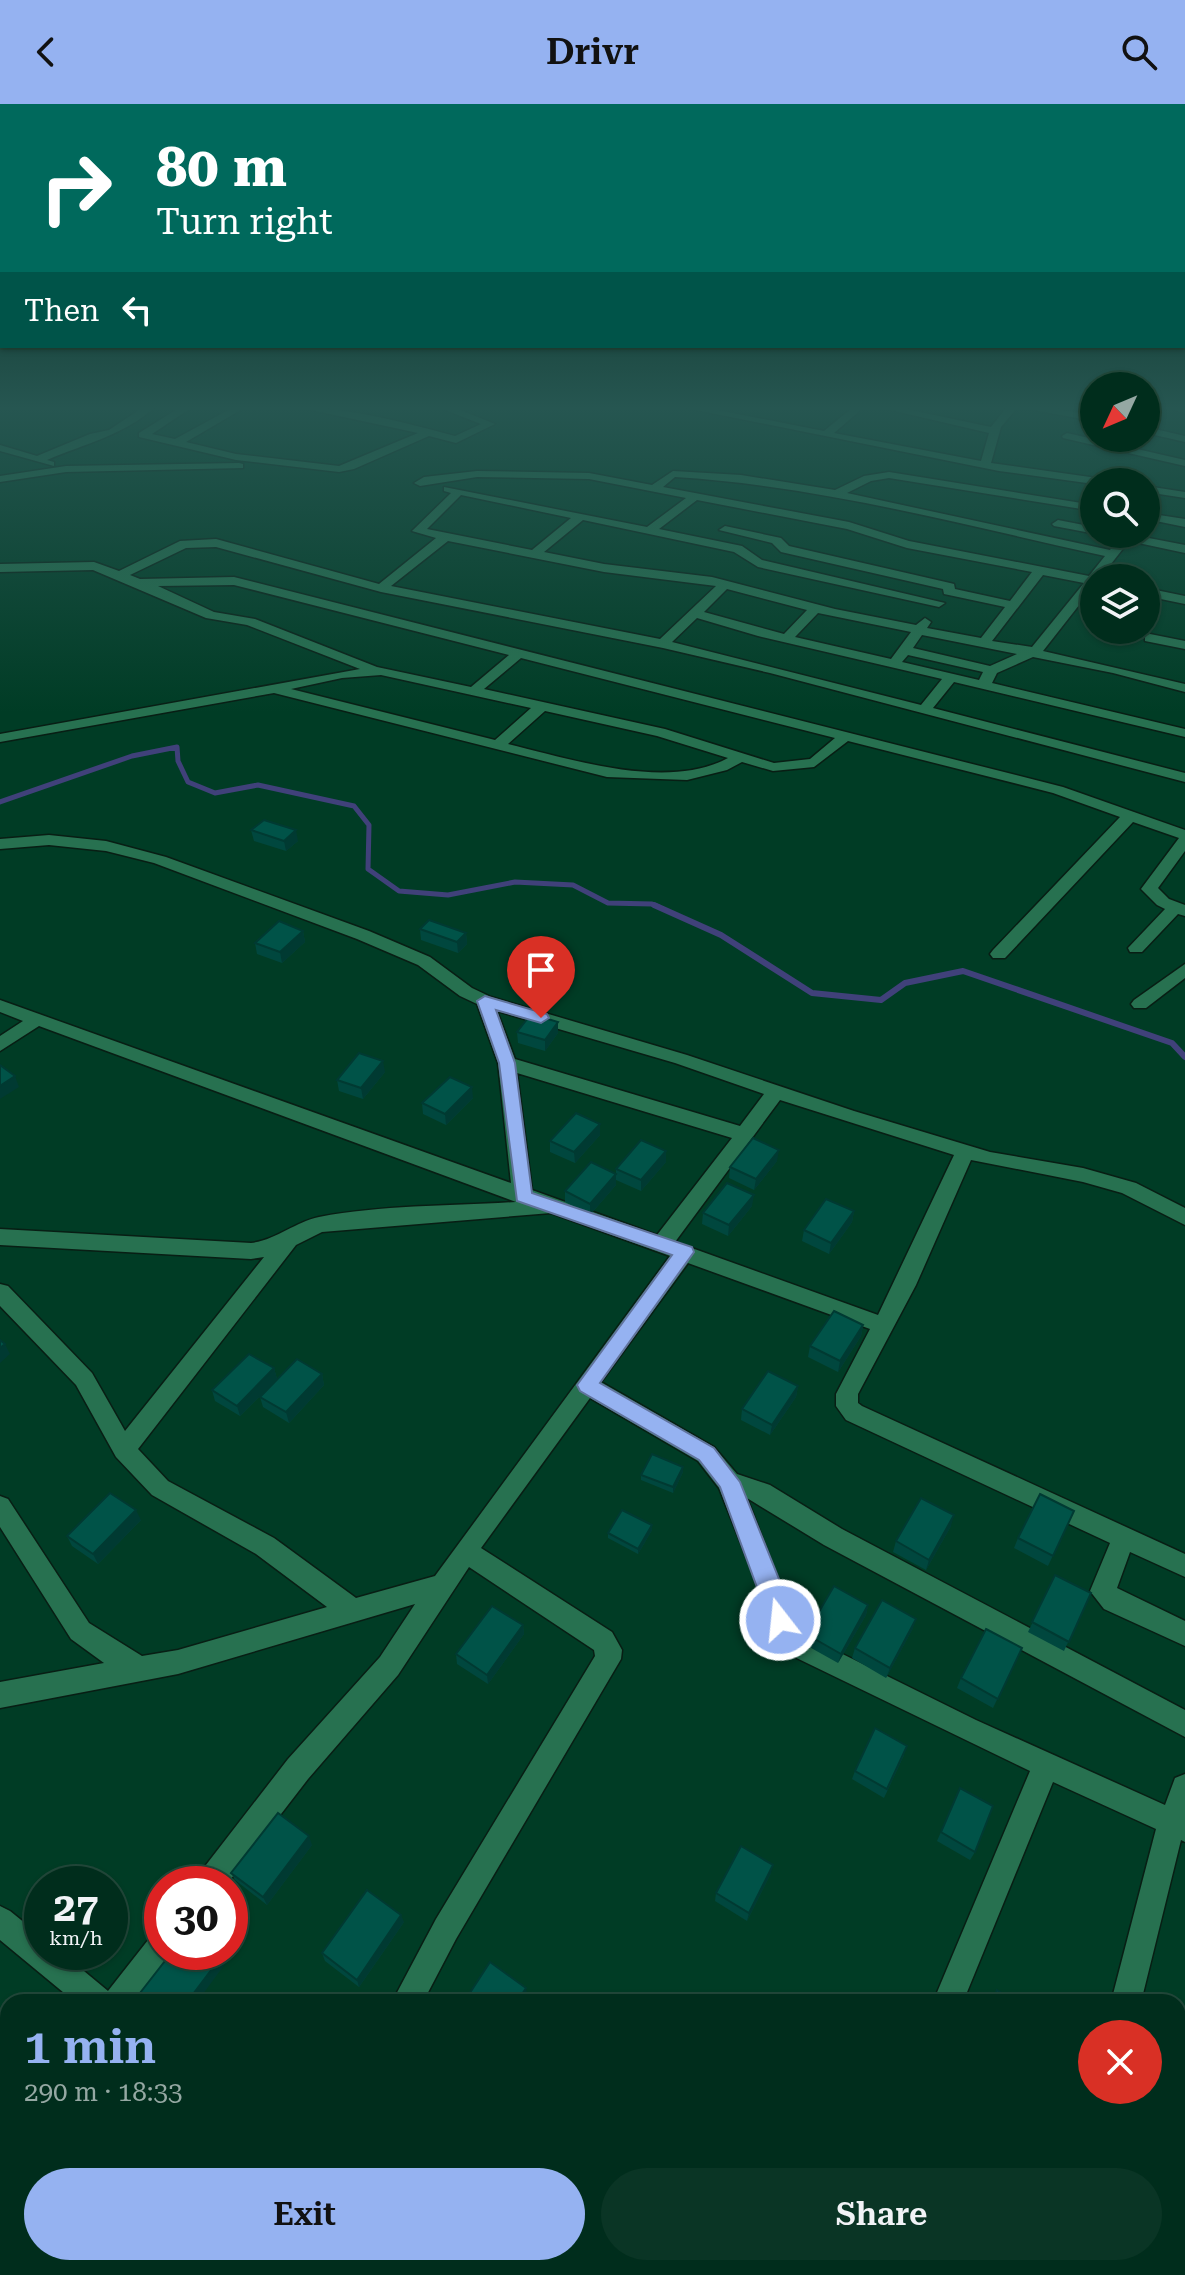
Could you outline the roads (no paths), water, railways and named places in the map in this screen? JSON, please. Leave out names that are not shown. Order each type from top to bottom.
[{"type":"street","points":[[440,509],[418,531],[604,568],[725,584],[816,608],[834,630],[894,664],[1185,733]]},
{"type":"street","points":[[548,509],[743,550],[748,558],[758,563],[939,603]]},
{"type":"street","points":[[650,530],[678,509]]},
{"type":"street","points":[[710,543],[749,509]]},
{"type":"street","points":[[764,509],[849,526],[907,544],[1013,605]]},
{"type":"street","points":[[907,509],[1112,554]]},
{"type":"street","points":[[1046,539],[1069,509]]},
{"type":"street","points":[[535,554],[581,516]]},
{"type":"street","points":[[1160,519],[1185,523]]},
{"type":"street","points":[[1058,524],[1080,528]]},
{"type":"street","points":[[725,530],[777,541],[778,546],[785,549],[959,576],[1040,571],[1080,579]]},
{"type":"street","points":[[381,588],[445,537]]},
{"type":"street","points":[[121,575],[184,544],[216,543],[381,588],[584,631],[663,644],[1185,778]]},
{"type":"street","points":[[1160,544],[1185,549]]},
{"type":"street","points":[[1105,564],[1117,548]]},
{"type":"street","points":[[0,568],[94,566],[211,615],[250,622],[381,671],[660,732],[773,767],[799,767],[814,763],[847,735]]},
{"type":"street","points":[[983,644],[1040,571]]},
{"type":"street","points":[[894,664],[959,576]]},
{"type":"street","points":[[139,583],[234,581],[847,735],[1058,790],[1132,814],[1185,838],[1149,889],[1153,896],[1180,910],[1136,948]]},
{"type":"street","points":[[663,644],[725,584]]},
{"type":"street","points":[[1160,595],[1185,600]]},
{"type":"street","points":[[904,650],[991,670],[1037,650],[1080,596]]},
{"type":"street","points":[[787,638],[816,608]]},
{"type":"street","points":[[695,613],[787,638],[834,630],[919,629],[1114,669],[1185,688]]},
{"type":"street","points":[[1160,640],[1185,645]]},
{"type":"street","points":[[475,690],[519,653]]},
{"type":"street","points":[[984,685],[991,670]]},
{"type":"street","points":[[0,738],[350,673],[381,671]]},
{"type":"street","points":[[924,710],[951,677]]},
{"type":"street","points":[[273,689],[607,773],[687,776],[722,767],[740,757]]},
{"type":"street","points":[[498,745],[543,705]]},
{"type":"street","points":[[999,954],[1132,814]]},
{"type":"street","points":[[0,844],[49,840],[106,846],[160,860],[424,961],[466,992],[485,1001],[903,1133],[1014,1165],[1083,1175],[1129,1188],[1185,1217]]},
{"type":"street","points":[[1140,1004],[1182,975]]},
{"type":"street","points":[[485,1001],[507,1063],[523,1197]]},
{"type":"street","points":[[0,1006],[883,1325]]},
{"type":"street","points":[[0,1045],[37,1019]]},
{"type":"street","points":[[507,1063],[746,1135]]},
{"type":"street","points":[[223,1866],[298,1769],[389,1666],[465,1551],[587,1385],[777,1091]]},
{"type":"street","points":[[966,1150],[847,1394],[847,1406],[854,1413],[1185,1566]]},
{"type":"street","points":[[0,1237],[251,1251],[273,1248],[318,1225],[402,1216],[556,1208]]},
{"type":"street","points":[[124,1450],[289,1240]]},
{"type":"street","points":[[0,1292],[84,1379],[124,1450],[160,1488],[265,1546],[352,1610]]},
{"type":"street","points":[[587,1385],[706,1454],[729,1482],[769,1584],[782,1631],[789,1641],[1046,1765],[1179,1825]]},
{"type":"street","points":[[729,1482],[762,1492],[833,1537],[1185,1724]]},
{"type":"street","points":[[0,1506],[80,1631],[105,1650],[140,1669]]},
{"type":"street","points":[[1124,1537],[1103,1591],[1113,1601],[1185,1634]]},
{"type":"street","points":[[411,1994],[446,1929],[608,1659],[609,1650],[603,1641],[465,1551]]},
{"type":"street","points":[[0,1695],[178,1662],[442,1585]]},
{"type":"street","points":[[951,1994],[1046,1765]]},
{"type":"street","points":[[1128,1994],[1179,1825],[1185,1788]]},
{"type":"street","points":[[0,1921],[88,1994]]},
{"type":"street","points":[[124,1994],[144,1968]]},
{"type":"waterway","points":[[0,802],[132,756],[177,747],[178,761],[188,782],[215,793],[258,785],[354,806],[369,825],[368,869],[399,891],[448,895],[515,882],[573,885],[608,903],[652,904],[659,907]]},
{"type":"waterway","points":[[654,905],[721,935],[812,993],[881,1000],[905,983],[963,971],[1172,1043],[1185,1057]]}]
